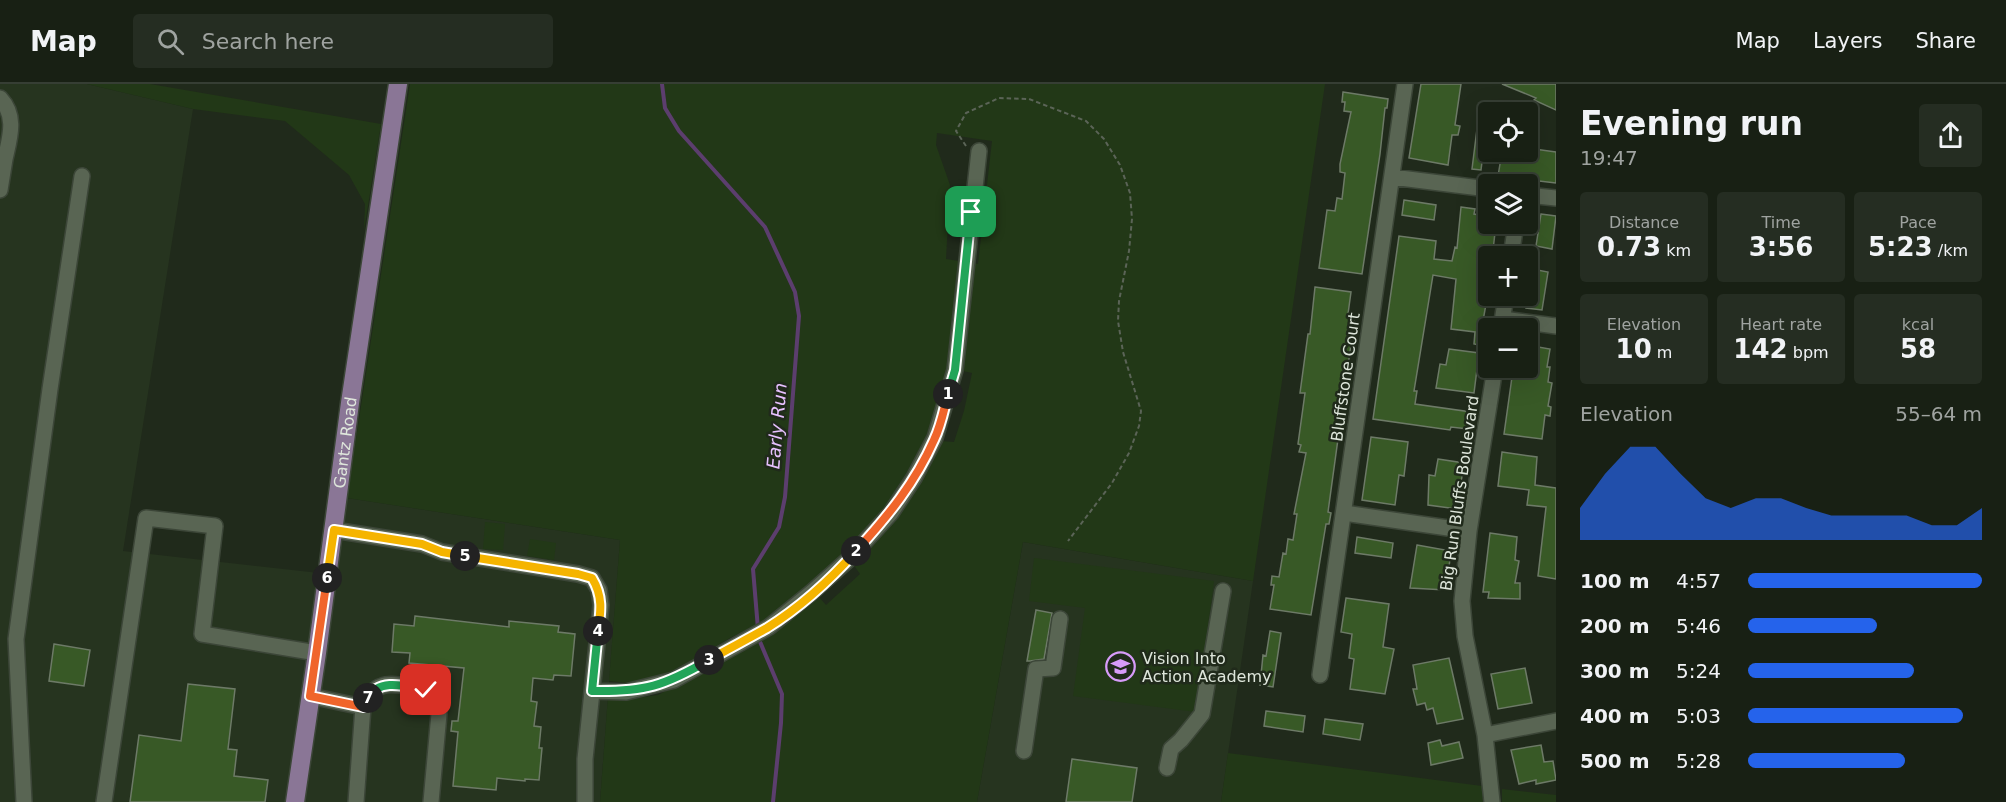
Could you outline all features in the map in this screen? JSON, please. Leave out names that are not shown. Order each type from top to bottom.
[{"type":"main road","name":"Gantz Road","points":[[295,802],[350,403],[398,84]]},
{"type":"street","name":"Bluffstone Court","points":[[1320,675],[1405,84]]},
{"type":"street","points":[[0,98],[8,107],[12,129],[2,158],[0,190]]},
{"type":"street","points":[[592,691],[626,692],[674,680],[769,627],[848,560],[891,513],[914,478],[935,438],[955,370],[978,157]]},
{"type":"street","points":[[24,802],[16,639],[82,176]]},
{"type":"street","points":[[1392,177],[1478,188]]},
{"type":"street","points":[[1538,196],[1556,198]]},
{"type":"street","points":[[1538,325],[1556,326]]},
{"type":"street","name":"Big Run Bluffs Boulevard","points":[[1492,802],[1485,735],[1465,636],[1462,601],[1470,531],[1493,378]]},
{"type":"street","points":[[1344,513],[1470,531]]},
{"type":"street","points":[[104,802],[146,518],[215,526],[202,634],[317,652]]},
{"type":"street","points":[[334,530],[422,544],[442,552],[592,578],[599,590],[601,605],[585,759],[585,802]]},
{"type":"street","points":[[1167,768],[1171,749],[1202,714],[1223,591]]},
{"type":"street","points":[[1024,751],[1036,669],[1053,668],[1060,619]]},
{"type":"street","points":[[356,802],[363,707],[370,693],[382,686],[393,684],[426,690],[434,695],[438,704],[439,714],[430,802]]},
{"type":"street","points":[[310,696],[363,707]]},
{"type":"street","points":[[1485,735],[1556,721]]},
{"type":"path","points":[[978,157],[956,130],[966,113],[999,98],[1029,99],[1086,121],[1104,139],[1120,165],[1130,193],[1132,219],[1118,321],[1123,352],[1141,411],[1139,426],[1129,453],[1112,483],[1068,541]]},
{"type":"shaded area","points":[[0,84],[87,84],[193,109],[123,551],[337,575],[347,498],[620,540],[600,802],[0,802]]},
{"type":"shaded area","points":[[87,84],[150,84],[381,124],[364,231],[365,204],[349,175],[285,121],[193,109]]},
{"type":"shaded area","points":[[410,84],[1325,84],[1253,581],[1023,542],[977,802],[600,802],[608,696],[636,698],[658,695],[731,655],[818,596],[826,605],[860,574],[853,564],[940,441],[954,442],[964,411],[972,373],[959,370],[970,262],[978,264],[992,141],[937,133],[936,145],[950,185],[946,259],[959,261],[947,370],[927,443],[906,481],[878,521],[818,582],[768,619],[730,638],[664,677],[636,684],[609,681],[620,540],[347,498]]},
{"type":"shaded area","points":[[485,522],[505,524],[503,550],[483,549]]},
{"type":"shaded area","points":[[530,539],[556,543],[554,560],[527,556]]},
{"type":"shaded area","name":"Vision Into Action Academy","points":[[1023,542],[1253,581],[1221,802],[977,802]]},
{"type":"shaded area","points":[[1034,558],[1214,581],[1196,712],[1073,696],[1085,608],[1029,601]]},
{"type":"shaded area","points":[[1228,753],[1482,786],[1483,802],[1221,802]]},
{"type":"shaded area","points":[[1502,789],[1556,795],[1556,802],[1502,802]]},
{"type":"building","points":[[1421,84],[1461,84],[1455,125],[1460,126],[1458,135],[1452,135],[1448,165],[1409,158]]},
{"type":"building","points":[[1502,84],[1556,84],[1556,110],[1534,100],[1536,98]]},
{"type":"building","points":[[1343,92],[1388,99],[1362,274],[1319,268],[1327,210],[1335,211],[1337,198],[1342,199],[1345,173],[1340,172],[1340,164],[1351,112],[1344,111]]},
{"type":"building","points":[[1478,129],[1478,162],[1482,162],[1481,170],[1472,169]]},
{"type":"building","points":[[1538,150],[1556,152],[1556,183],[1538,181],[1538,174],[1498,174],[1500,162],[1538,162]]},
{"type":"building","points":[[1404,200],[1436,205],[1434,220],[1402,215]]},
{"type":"building","points":[[1461,207],[1475,209],[1474,214],[1478,215],[1478,234],[1495,234],[1493,246],[1478,246],[1478,306],[1486,306],[1484,318],[1478,318],[1478,345],[1474,344],[1475,332],[1451,329],[1456,279],[1433,275],[1414,391],[1417,391],[1415,404],[1471,412],[1468,429],[1451,427],[1450,430],[1373,419],[1399,236],[1436,241],[1434,259],[1452,261],[1455,247],[1457,248]]},
{"type":"building","points":[[1541,214],[1556,216],[1552,249],[1536,246]]},
{"type":"building","points":[[1538,270],[1548,272],[1542,310],[1526,308],[1526,306],[1538,306]]},
{"type":"building","points":[[1315,287],[1351,292],[1348,314],[1355,315],[1328,512],[1331,513],[1329,524],[1326,524],[1311,615],[1270,609],[1274,585],[1271,585],[1272,576],[1279,577],[1288,539],[1293,540],[1297,514],[1294,514],[1306,453],[1299,452],[1301,445],[1298,444],[1305,393],[1300,393]]},
{"type":"building","points":[[1538,347],[1550,349],[1547,367],[1550,367],[1548,382],[1552,383],[1548,406],[1551,407],[1550,416],[1545,415],[1542,439],[1504,434],[1512,378],[1538,378]]},
{"type":"building","points":[[1449,349],[1478,353],[1474,393],[1436,388],[1440,364],[1446,365]]},
{"type":"building","points":[[1371,437],[1408,442],[1404,476],[1399,475],[1395,505],[1362,500]]},
{"type":"building","points":[[1502,452],[1537,457],[1535,485],[1556,488],[1556,579],[1538,576],[1546,507],[1527,505],[1529,490],[1498,486]]},
{"type":"building","points":[[1438,459],[1464,463],[1457,509],[1428,505],[1429,475],[1435,476]]},
{"type":"building","points":[[1490,533],[1517,537],[1515,560],[1519,561],[1515,583],[1520,583],[1520,599],[1488,598],[1489,592],[1483,592]]},
{"type":"building","points":[[1357,537],[1393,543],[1391,558],[1355,553]]},
{"type":"building","points":[[1417,545],[1451,551],[1446,590],[1410,588]]},
{"type":"building","points":[[1346,598],[1389,604],[1383,647],[1394,649],[1385,694],[1350,689],[1354,659],[1349,658],[1352,634],[1341,632]]},
{"type":"building","points":[[1036,610],[1052,613],[1044,659],[1027,661]]},
{"type":"building","points":[[415,616],[509,627],[509,621],[559,626],[558,632],[575,634],[571,676],[554,675],[553,680],[533,678],[531,701],[537,702],[534,726],[541,727],[539,780],[497,778],[496,790],[453,786],[458,732],[451,731],[452,721],[458,721],[464,668],[409,663],[410,653],[392,652],[394,624],[414,626]]},
{"type":"building","points":[[1270,631],[1281,633],[1273,687],[1260,685],[1263,655],[1266,656]]},
{"type":"building","points":[[54,644],[90,650],[84,686],[49,681]]},
{"type":"building","points":[[1449,658],[1463,719],[1437,724],[1433,708],[1427,710],[1425,703],[1417,705],[1413,689],[1417,689],[1413,665]]},
{"type":"building","points":[[1525,668],[1532,703],[1498,709],[1491,674]]},
{"type":"building","points":[[188,684],[235,689],[228,749],[237,750],[234,776],[268,780],[265,802],[130,802],[139,735],[181,741]]},
{"type":"building","points":[[1266,711],[1305,716],[1303,732],[1264,726]]},
{"type":"building","points":[[1325,719],[1363,724],[1360,740],[1323,734]]},
{"type":"building","points":[[1440,740],[1442,746],[1459,742],[1463,758],[1431,765],[1428,743]]},
{"type":"building","points":[[1541,745],[1544,762],[1553,761],[1556,780],[1536,784],[1536,780],[1519,784],[1511,750]]},
{"type":"building","points":[[1072,759],[1137,768],[1132,802],[1066,802]]},
{"type":"waterway","name":"Early Run","points":[[662,84],[665,108],[679,131],[765,227],[795,292],[799,316],[785,497],[779,527],[753,569],[758,629]]},
{"type":"waterway","name":"Early Run","points":[[758,637],[782,694],[773,802]]},
{"type":"place","name":"Vision Into Action Academy","points":[[1121,667]]},
{"type":"route","points":[[426,690],[393,684],[382,686],[370,693],[363,707],[310,696],[334,530],[422,544],[442,552],[592,578],[599,590],[601,605],[592,691],[626,692],[674,680],[769,627],[812,592],[848,560],[891,513],[914,478],[935,438],[955,370],[971,212]]}]
